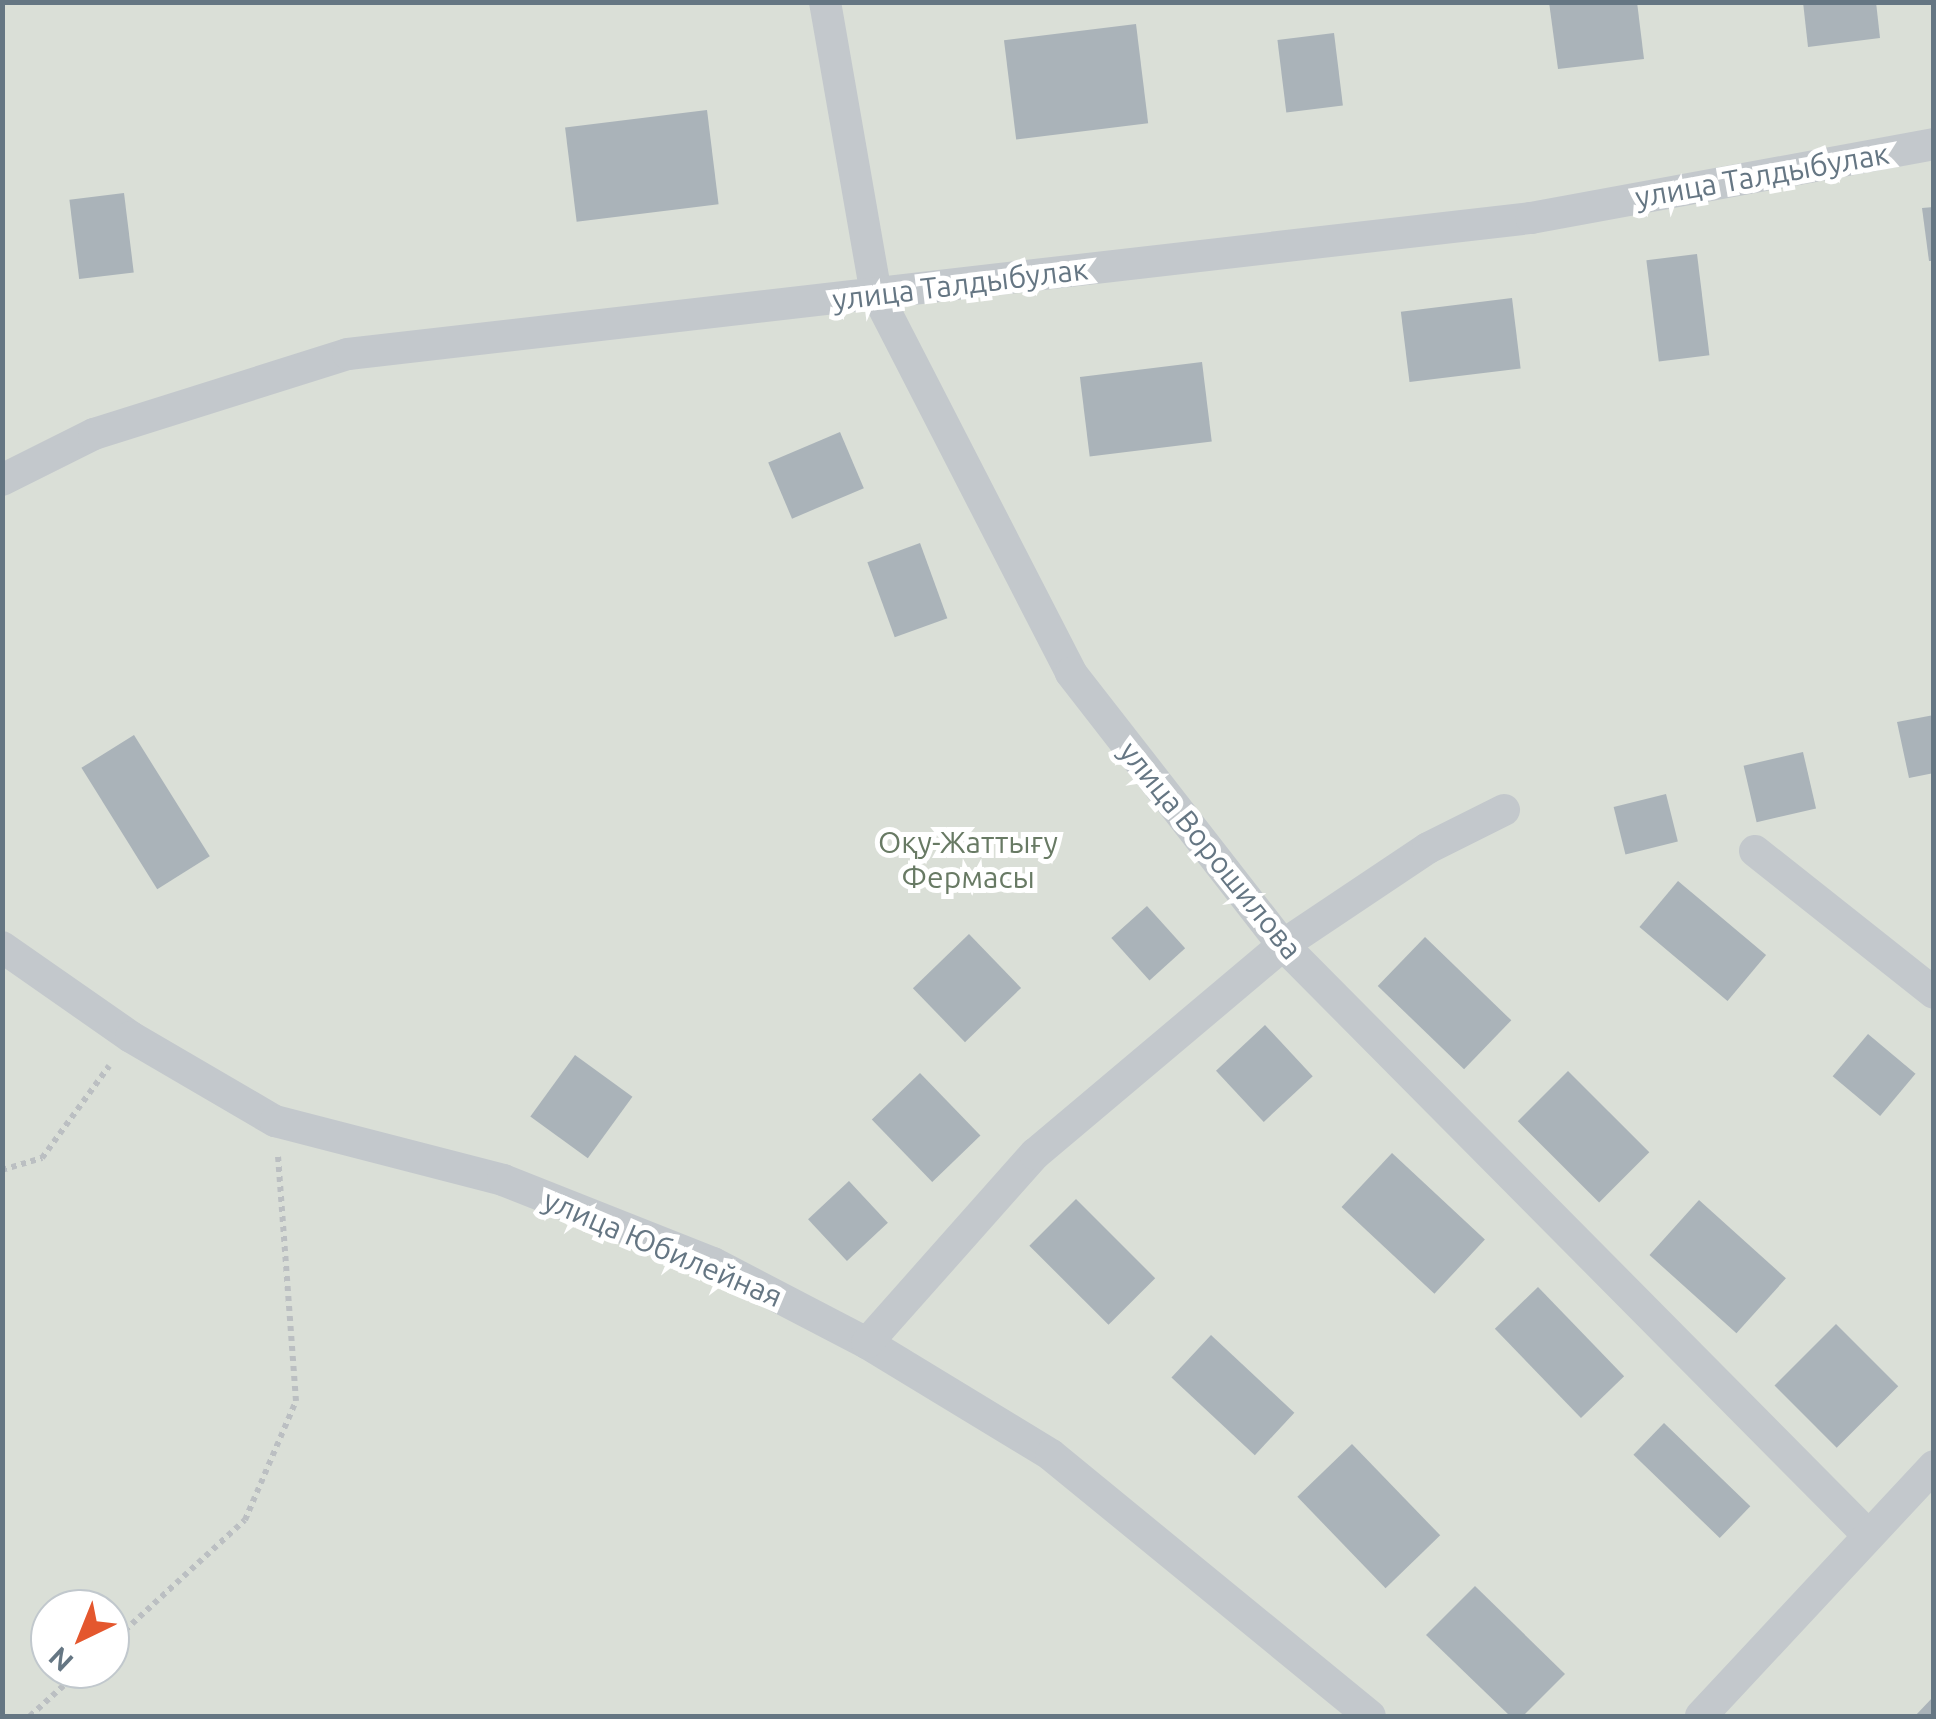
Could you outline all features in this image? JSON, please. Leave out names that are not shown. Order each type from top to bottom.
[{"type":"street","name":"улица Ворошилова","points":[[825,2],[876,293],[1071,673],[1283,945],[1867,1534]]},
{"type":"street","name":"улица Талдыбулак","points":[[2,480],[94,434],[348,354],[1530,218],[1934,144]]},
{"type":"street","points":[[867,1343],[1035,1154],[1283,945],[1428,848],[1504,810]]},
{"type":"street","points":[[1755,852],[1934,993]]},
{"type":"street","name":"улица Юбилейная","points":[[2,947],[131,1036],[275,1120],[503,1180],[714,1264],[867,1343],[1052,1454],[1370,1716]]},
{"type":"street","points":[[1701,1716],[1934,1466]]},
{"type":"path","points":[[2,1170],[42,1158],[131,1036]]},
{"type":"path","points":[[130,1626],[245,1520],[296,1401],[275,1120]]},
{"type":"path","points":[[30,1716],[60,1689]]},
{"type":"green space","name":"Оқу-Жаттығу Фермасы","points":[[3,3],[1933,3],[1933,1716],[3,1716]]},
{"type":"building","points":[[1549,2],[1637,2],[1644,59],[1558,69]]},
{"type":"building","points":[[1803,2],[1876,2],[1880,38],[1808,47]]},
{"type":"building","points":[[1136,24],[1148,123],[1016,139],[1004,40]]},
{"type":"building","points":[[1334,33],[1343,105],[1286,112],[1277,40]]},
{"type":"building","points":[[707,110],[719,204],[577,222],[565,127]]},
{"type":"building","points":[[124,193],[134,272],[79,279],[69,200]]},
{"type":"building","points":[[1934,207],[1934,261],[1929,261],[1922,208]]},
{"type":"building","points":[[1697,254],[1709,355],[1659,361],[1646,260]]},
{"type":"building","points":[[1512,298],[1521,368],[1409,382],[1401,312]]},
{"type":"building","points":[[1202,362],[1212,441],[1090,456],[1080,377]]},
{"type":"building","points":[[840,432],[864,488],[792,519],[768,462]]},
{"type":"building","points":[[920,543],[947,618],[895,637],[867,562]]},
{"type":"building","points":[[1934,715],[1934,773],[1909,778],[1897,722]]},
{"type":"building","points":[[134,735],[210,856],[157,889],[81,768]]},
{"type":"building","points":[[1803,752],[1816,809],[1757,822],[1744,766]]},
{"type":"building","points":[[1666,794],[1678,842],[1625,855],[1614,807]]},
{"type":"building","points":[[1678,881],[1766,955],[1728,1001],[1639,927]]},
{"type":"building","points":[[1147,906],[1185,948],[1149,980],[1111,938]]},
{"type":"building","points":[[969,934],[1021,988],[965,1042],[913,988]]},
{"type":"building","points":[[1425,937],[1511,1020],[1464,1069],[1378,986]]},
{"type":"building","points":[[1265,1025],[1313,1076],[1264,1122],[1216,1071]]},
{"type":"building","points":[[1868,1034],[1915,1074],[1880,1116],[1833,1076]]},
{"type":"building","points":[[575,1055],[632,1097],[588,1158],[530,1116]]},
{"type":"building","points":[[1568,1071],[1649,1152],[1599,1203],[1518,1121]]},
{"type":"building","points":[[920,1073],[980,1136],[932,1182],[872,1120]]},
{"type":"building","points":[[1392,1153],[1485,1240],[1434,1294],[1342,1207]]},
{"type":"building","points":[[849,1181],[888,1223],[847,1261],[808,1219]]},
{"type":"building","points":[[1076,1199],[1155,1278],[1109,1325],[1029,1246]]},
{"type":"building","points":[[1699,1200],[1786,1278],[1736,1333],[1649,1255]]},
{"type":"building","points":[[1538,1287],[1624,1376],[1581,1418],[1495,1329]]},
{"type":"building","points":[[1836,1324],[1898,1386],[1837,1448],[1774,1386]]},
{"type":"building","points":[[1211,1335],[1294,1413],[1255,1455],[1171,1377]]},
{"type":"building","points":[[1664,1423],[1750,1506],[1720,1538],[1633,1455]]},
{"type":"building","points":[[1352,1444],[1440,1535],[1386,1588],[1297,1497]]},
{"type":"building","points":[[1475,1586],[1565,1674],[1523,1716],[1510,1716],[1426,1635]]},
{"type":"building","points":[[1934,1696],[1934,1716],[1915,1716]]}]
